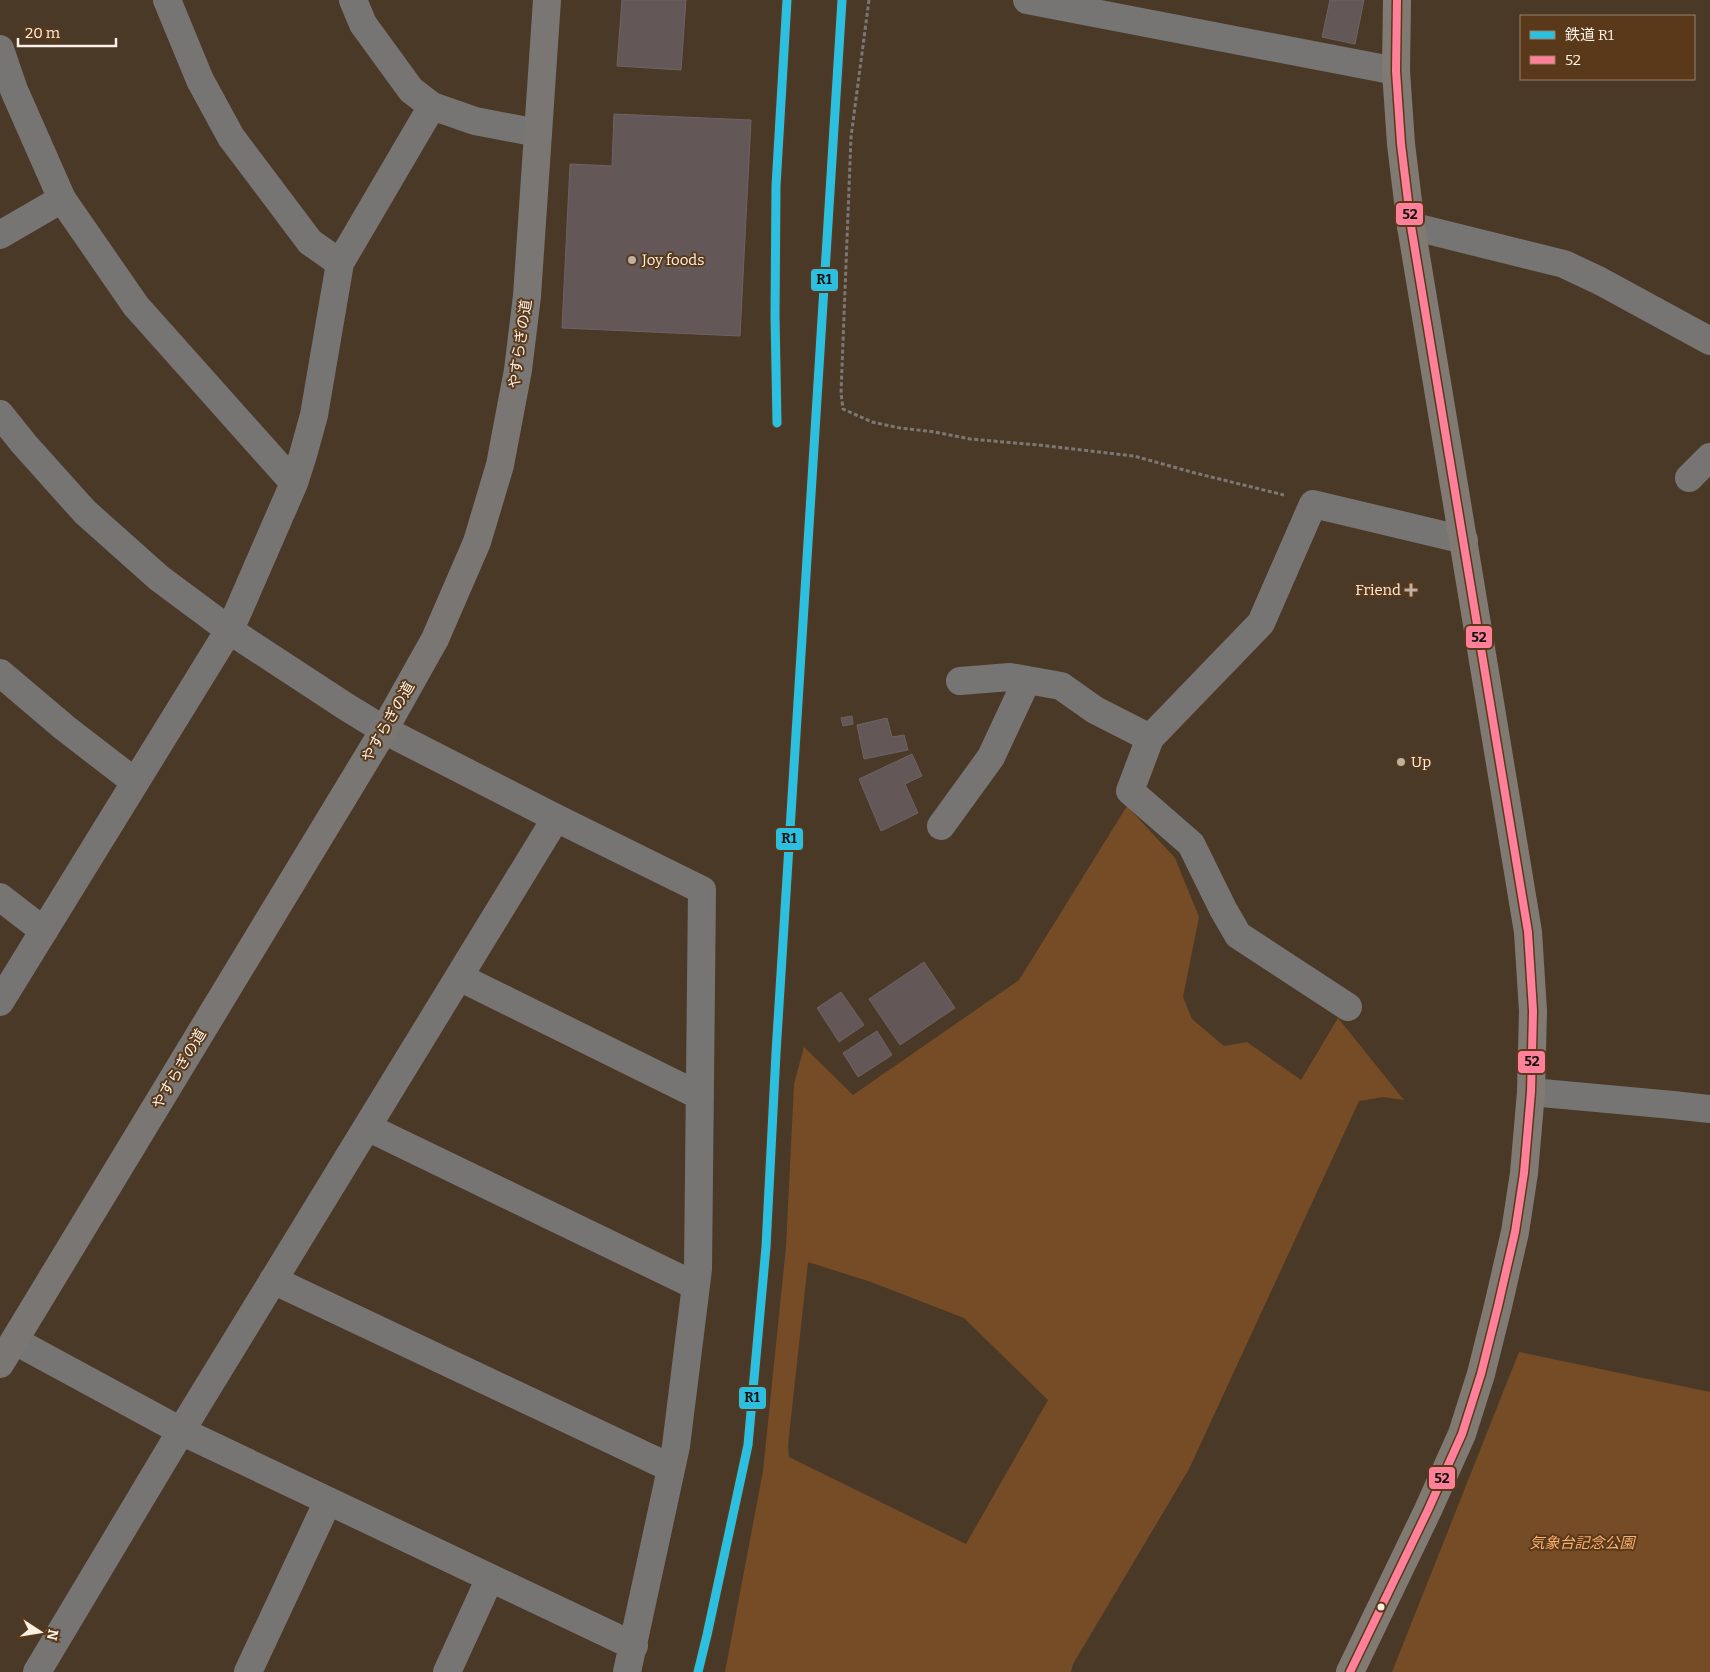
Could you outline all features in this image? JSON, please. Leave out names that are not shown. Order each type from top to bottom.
[{"type":"highway","points":[[1350,1672],[1424,1519],[1462,1434],[1481,1374],[1515,1232],[1524,1173],[1531,1092],[1533,1011],[1528,932],[1412,226],[1401,144],[1396,70],[1397,0]]},
{"type":"street","points":[[167,0],[200,80],[231,137],[310,242],[340,263]]},
{"type":"street","points":[[353,0],[363,24],[411,90],[432,106],[475,121],[538,133]]},
{"type":"street","name":"やすらぎの道","points":[[0,1364],[7,1337],[384,730],[435,639],[478,542],[500,465],[518,370],[527,296],[547,0]]},
{"type":"street","points":[[1027,0],[1396,70]]},
{"type":"street","points":[[0,49],[14,90],[62,199],[136,306],[294,483]]},
{"type":"street","points":[[0,1002],[229,630],[294,483],[314,415],[340,263],[432,106]]},
{"type":"street","points":[[0,235],[62,199]]},
{"type":"street","points":[[1412,226],[1564,264],[1600,281],[1710,341]]},
{"type":"street","points":[[0,414],[24,444],[85,512],[159,578],[229,630],[384,730],[702,890],[698,1270],[676,1446],[631,1659],[490,1578],[180,1431],[7,1337]]},
{"type":"street","points":[[1689,478],[1710,457]]},
{"type":"street","points":[[1348,1006],[1238,935],[1191,844],[1130,791],[1150,738],[1261,623],[1313,504],[1464,540]]},
{"type":"street","points":[[0,673],[65,728],[135,782]]},
{"type":"street","points":[[960,681],[1010,677],[1061,686],[1095,710],[1150,738]]},
{"type":"street","points":[[941,826],[991,757],[1027,680]]},
{"type":"street","points":[[37,1672],[180,1431],[556,818]]},
{"type":"street","points":[[0,897],[44,930]]},
{"type":"street","points":[[458,977],[700,1096]]},
{"type":"street","points":[[1531,1092],[1673,1104],[1710,1110]]},
{"type":"street","points":[[367,1127],[696,1286]]},
{"type":"street","points":[[273,1280],[671,1468]]},
{"type":"street","points":[[248,1672],[328,1501]]},
{"type":"street","points":[[446,1672],[490,1578]]},
{"type":"path","points":[[869,0],[851,138],[841,393],[843,409],[872,422],[900,428],[936,432],[970,439],[1134,456],[1313,504]]},
{"type":"green space","points":[[1127,806],[1175,858],[1199,917],[1183,997],[1192,1019],[1224,1046],[1247,1042],[1301,1080],[1338,1018],[1404,1100],[1383,1097],[1359,1101],[1189,1469],[1073,1664],[1071,1672],[725,1672],[763,1471],[786,1247],[794,1084],[804,1047],[853,1095],[1019,980]],"holes":[[[808,1262],[871,1282],[964,1318],[1048,1400],[966,1544],[789,1457],[788,1445]]]},
{"type":"green space","name":"気象台記念公園","points":[[1519,1352],[1710,1392],[1710,1672],[1392,1672]]},
{"type":"building","points":[[622,0],[686,0],[681,70],[617,66]]},
{"type":"building","points":[[1330,0],[1364,0],[1355,44],[1322,37]]},
{"type":"building","points":[[614,114],[751,120],[740,336],[562,328],[570,164],[612,166]]},
{"type":"building","points":[[852,716],[853,724],[843,726],[841,718]]},
{"type":"building","points":[[887,718],[892,737],[904,735],[908,750],[864,759],[857,725]]},
{"type":"building","points":[[912,754],[922,776],[905,784],[918,813],[881,831],[859,779]]},
{"type":"building","points":[[924,962],[955,1008],[900,1045],[869,999]]},
{"type":"building","points":[[841,992],[864,1025],[839,1042],[817,1008]]},
{"type":"building","points":[[877,1031],[892,1055],[858,1077],[843,1053]]},
{"type":"rail line","name":"R1","points":[[777,423],[775,316],[776,186],[787,0]]},
{"type":"rail line","name":"R1","points":[[698,1672],[748,1445],[766,1247],[776,1053],[842,0]]},
{"type":"transit line","name":"52","points":[[1350,1672],[1428,1510],[1462,1434],[1481,1374],[1515,1232],[1524,1173],[1531,1092],[1533,1011],[1528,932],[1411,226],[1401,144],[1396,71],[1397,0]]},
{"type":"place","name":"Joy foods","points":[[632,260]]},
{"type":"place","name":"Friend","points":[[1411,590]]},
{"type":"place","name":"Up","points":[[1401,762]]}]
